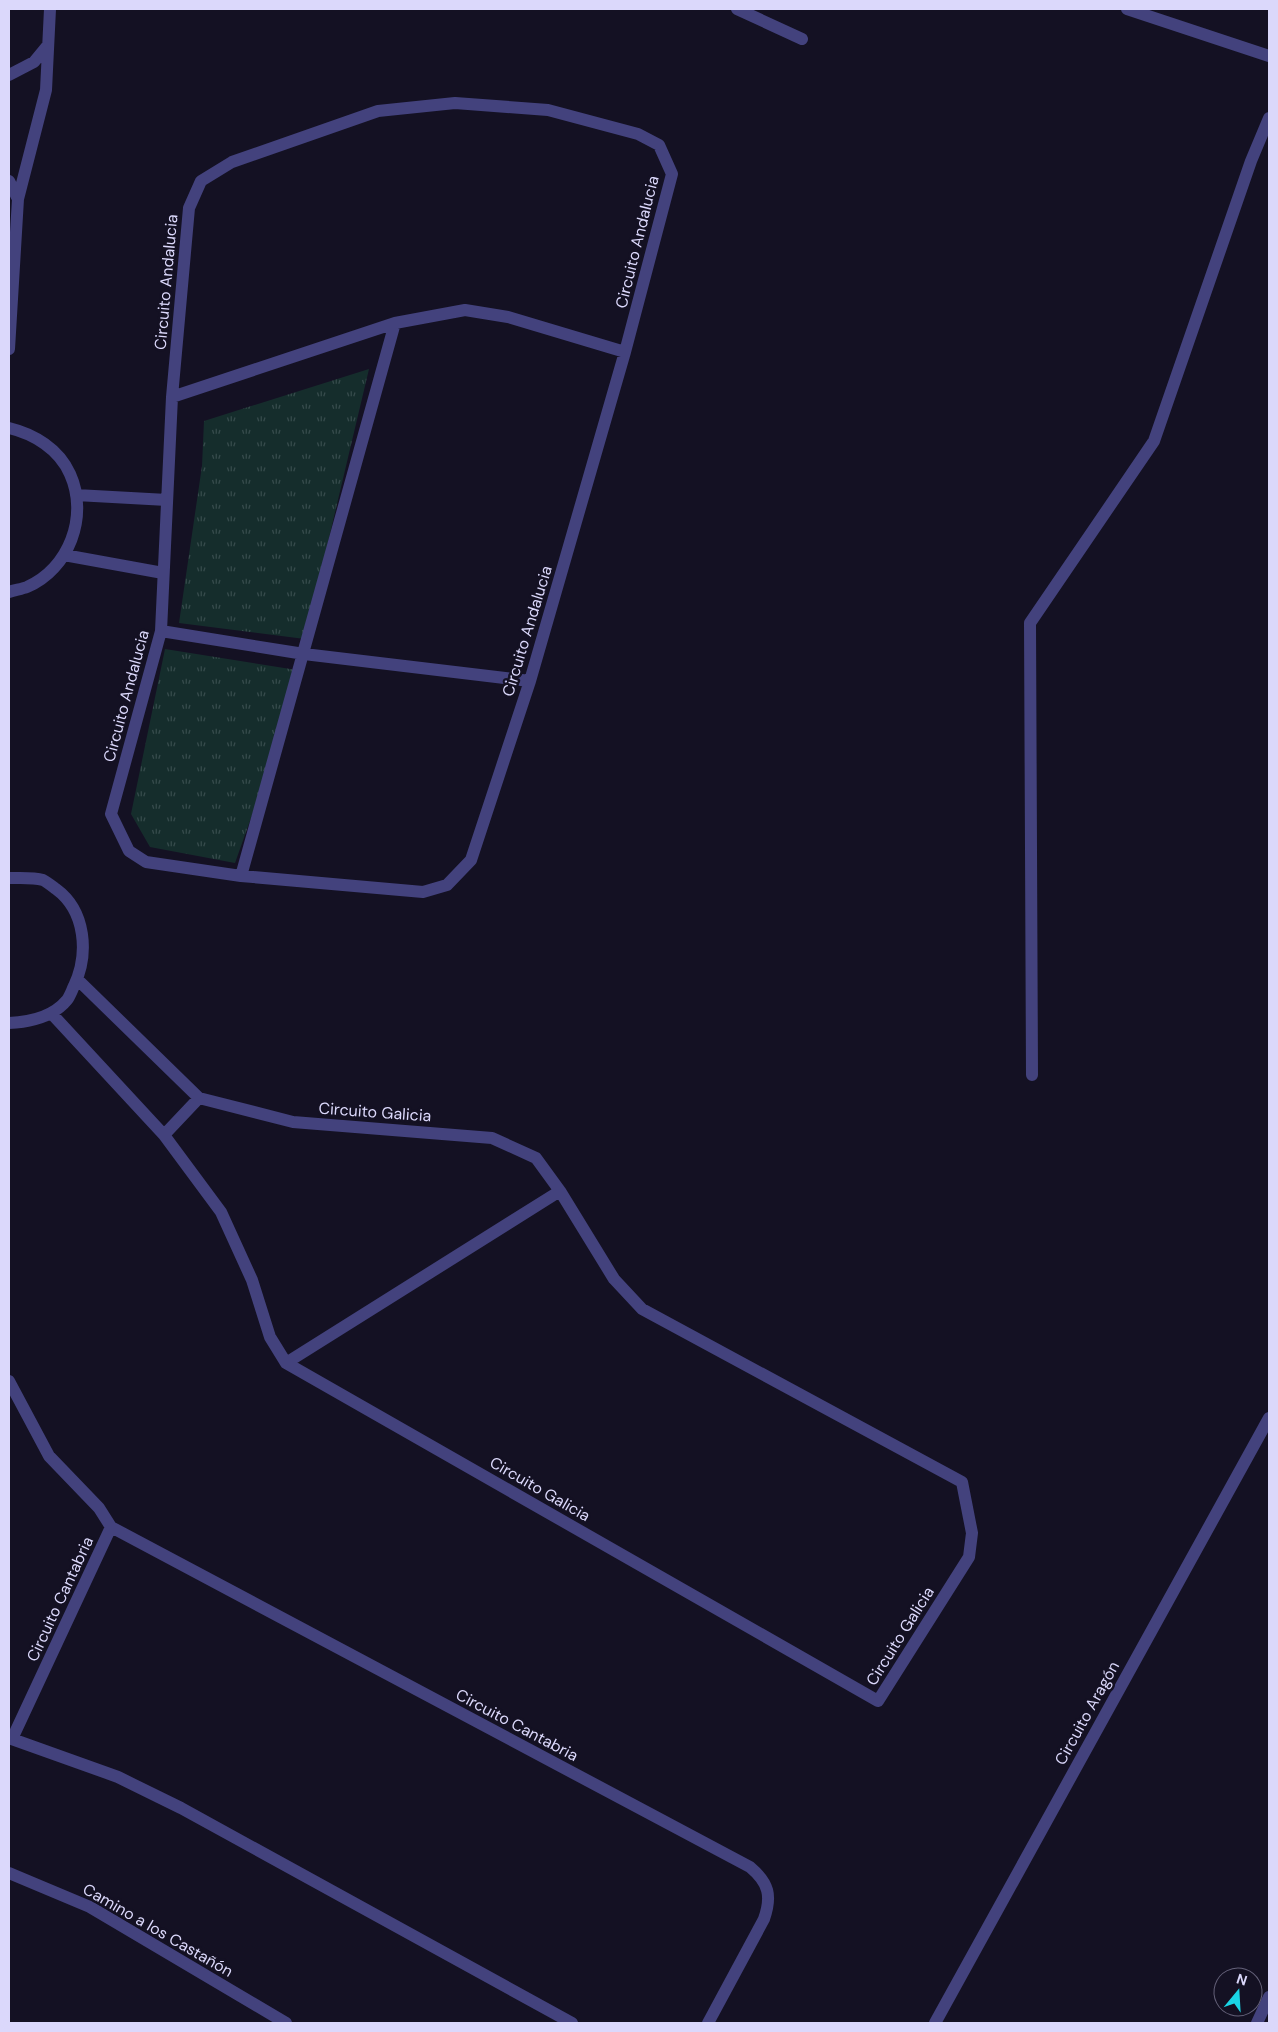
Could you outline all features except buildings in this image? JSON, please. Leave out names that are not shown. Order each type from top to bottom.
[{"type":"street","points":[[9,349],[18,199],[46,90],[50,9]]},
{"type":"street","points":[[738,9],[802,39]]},
{"type":"street","points":[[1127,9],[1269,56]]},
{"type":"street","points":[[9,75],[34,62],[48,45]]},
{"type":"street","name":"Circuito Andalucia","points":[[455,103],[548,110],[638,134],[659,145],[672,174],[625,352],[530,681],[471,860],[447,885],[423,892],[241,876],[146,862],[129,851],[111,814],[161,631],[172,396],[189,208],[201,181],[232,162],[378,111],[455,103]]},
{"type":"street","points":[[1032,1075],[1030,623],[1154,441],[1251,160],[1269,118]]},
{"type":"street","points":[[9,181],[18,199]]},
{"type":"street","points":[[172,396],[395,323],[465,310],[508,317],[625,352]]},
{"type":"street","points":[[241,876],[395,323]]},
{"type":"street","points":[[9,428],[25,432],[43,442],[59,457],[70,474],[76,495],[78,516],[73,537],[64,556],[48,574],[27,587],[9,592]]},
{"type":"street","points":[[76,495],[167,500]]},
{"type":"street","points":[[64,556],[164,573]]},
{"type":"street","points":[[161,631],[304,654],[530,681]]},
{"type":"street","points":[[9,878],[44,880],[62,893],[76,911],[83,933],[84,956],[68,999],[51,1014],[30,1022],[9,1023]]},
{"type":"street","points":[[77,979],[199,1098],[164,1135]]},
{"type":"street","name":"Circuito Galicia","points":[[51,1014],[164,1135],[221,1212],[252,1280],[270,1336],[286,1363],[878,1701],[969,1557],[972,1533],[962,1482],[642,1309],[614,1279],[560,1191],[536,1158],[492,1138],[294,1122],[199,1098]]},
{"type":"street","points":[[286,1363],[560,1191]]},
{"type":"street","name":"Circuito Cantabria","points":[[9,1381],[50,1456],[99,1508],[111,1527],[750,1867],[761,1877],[768,1890],[769,1906],[764,1919],[708,2023]]},
{"type":"street","name":"Circuito Aragón","points":[[935,2023],[1269,1418]]},
{"type":"street","name":"Circuito Cantabria","points":[[111,1527],[10,1739],[118,1777],[181,1808],[572,2023]]},
{"type":"street","name":"Camino a los Castañón","points":[[9,1873],[90,1907],[286,2023]]},
{"type":"street","points":[[1257,2023],[1269,1996]]},
{"type":"green space","points":[[369,369],[305,639],[179,623],[202,466],[204,421]]},
{"type":"green space","points":[[165,649],[303,671],[235,863],[150,847],[131,814]]}]
